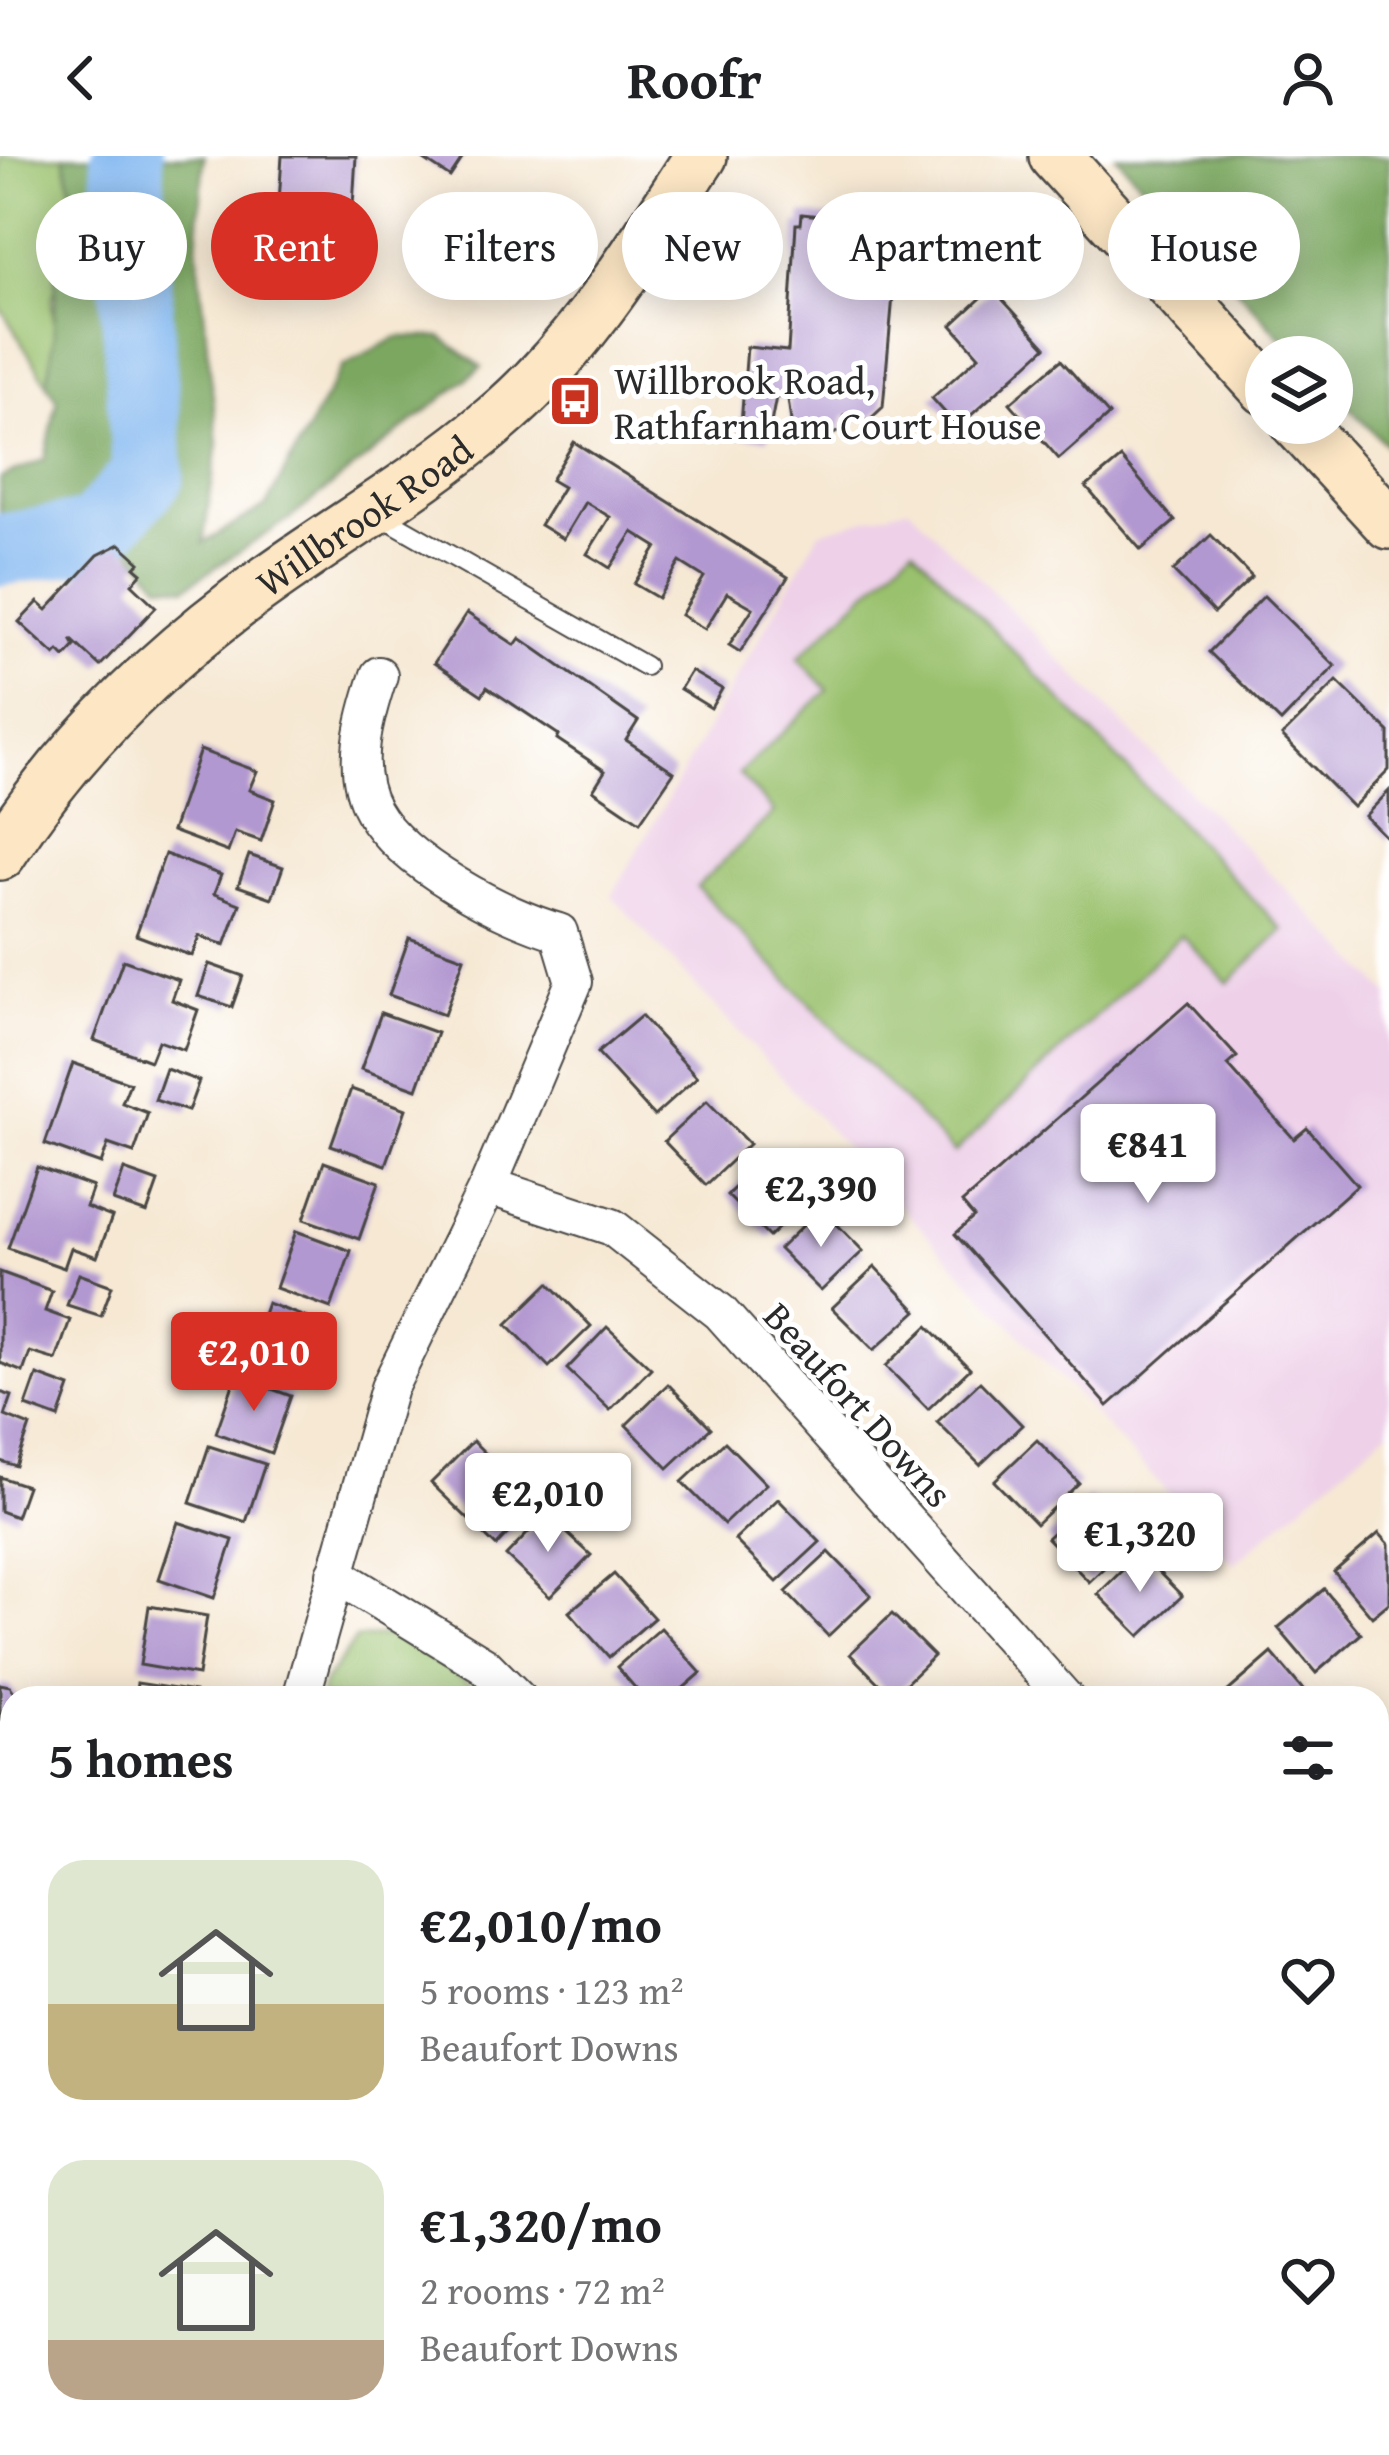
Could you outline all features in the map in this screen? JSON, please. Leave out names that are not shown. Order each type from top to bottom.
[{"type":"main road","name":"Willbrook Road","points":[[0,854],[23,806],[105,718],[202,633],[498,418],[591,320],[701,156]]},
{"type":"main road","points":[[1055,156],[1245,365]]},
{"type":"main road","points":[[1316,444],[1389,523]]},
{"type":"street","points":[[304,1686],[389,1388],[488,1186],[574,982],[560,932],[470,895],[407,846],[373,811],[359,750],[379,675]]},
{"type":"street","name":"Beaufort Downs","points":[[488,1186],[612,1227],[720,1312],[1054,1686]]},
{"type":"street","points":[[335,1574],[484,1665],[505,1686]]},
{"type":"lane","points":[[372,511],[645,666]]},
{"type":"shaded area","points":[[909,507],[1389,994],[1389,1429],[1234,1564],[612,896],[820,532]]},
{"type":"green space","points":[[0,156],[64,156],[72,192],[36,192],[36,300],[51,300],[57,340],[47,383],[0,307]]},
{"type":"green space","points":[[64,156],[204,156],[197,246],[218,444],[203,543],[266,506],[342,367],[398,337],[441,337],[482,367],[292,517],[186,587],[160,584],[120,537],[90,556],[0,565],[0,478],[45,459],[57,400],[47,383],[55,300],[187,300],[187,192],[72,192]]},
{"type":"green space","points":[[1116,156],[1389,156],[1389,448],[1353,411],[1353,336],[1280,336],[1247,300],[1300,300],[1300,192],[1149,192]]},
{"type":"green space","points":[[913,547],[1283,930],[1228,983],[1181,935],[954,1153],[697,887],[774,812],[739,774],[828,690],[798,658]]},
{"type":"green space","points":[[394,1634],[473,1686],[323,1686],[356,1639]]},
{"type":"building","points":[[282,156],[356,156],[354,192],[280,192]]},
{"type":"building","points":[[418,156],[464,156],[450,177]]},
{"type":"building","points":[[802,214],[807,215],[807,300],[893,300],[883,407],[869,420],[845,415],[840,431],[820,440],[792,429],[788,399],[776,397],[768,439],[740,437],[747,347],[788,351],[796,224],[801,224]]},
{"type":"building","points":[[979,300],[1003,300],[1046,347],[958,427],[932,398],[979,356],[952,325]]},
{"type":"building","points":[[1061,360],[1109,415],[1059,459],[1010,403]]},
{"type":"building","points":[[574,442],[788,577],[740,652],[729,645],[753,608],[727,593],[705,629],[681,615],[704,577],[680,562],[658,598],[634,584],[657,547],[633,532],[610,568],[587,554],[610,517],[585,502],[563,539],[540,525],[563,487],[551,480]]},
{"type":"building","points":[[1121,458],[1175,521],[1141,550],[1086,487]]},
{"type":"building","points":[[1211,535],[1252,577],[1214,613],[1173,571]]},
{"type":"building","points":[[120,544],[140,562],[135,567],[142,573],[132,584],[156,607],[100,666],[71,639],[75,646],[65,657],[59,651],[55,655],[19,622],[38,602],[47,610],[98,555]]},
{"type":"building","points":[[1264,596],[1335,666],[1281,722],[1209,652]]},
{"type":"building","points":[[467,613],[515,645],[520,638],[638,721],[626,740],[674,772],[640,822],[593,790],[605,771],[557,739],[559,735],[487,687],[482,695],[434,663]]},
{"type":"building","points":[[691,671],[722,689],[711,708],[680,689]]},
{"type":"building","points":[[1337,681],[1389,732],[1389,770],[1353,807],[1282,736]]},
{"type":"building","points":[[200,750],[257,771],[249,790],[275,800],[261,841],[235,832],[228,852],[172,831]]},
{"type":"building","points":[[1389,791],[1389,840],[1365,816]]},
{"type":"building","points":[[165,854],[221,875],[214,894],[240,904],[225,945],[199,936],[192,956],[136,935]]},
{"type":"building","points":[[249,855],[283,867],[272,898],[238,886]]},
{"type":"building","points":[[409,938],[464,958],[444,1015],[389,995]]},
{"type":"building","points":[[123,960],[179,980],[172,1000],[198,1010],[184,1050],[158,1041],[150,1061],[94,1040]]},
{"type":"building","points":[[209,964],[243,976],[232,1007],[198,996]]},
{"type":"building","points":[[1188,1003],[1237,1057],[1228,1065],[1294,1139],[1307,1128],[1357,1185],[1108,1406],[955,1234],[974,1217],[962,1203]]},
{"type":"building","points":[[381,1013],[437,1033],[417,1089],[361,1069]]},
{"type":"building","points":[[641,1016],[697,1077],[654,1116],[597,1053]]},
{"type":"building","points":[[73,1063],[130,1083],[122,1103],[148,1113],[134,1153],[108,1144],[101,1164],[45,1144]]},
{"type":"building","points":[[166,1069],[199,1081],[188,1111],[155,1100]]},
{"type":"building","points":[[351,1089],[406,1109],[386,1165],[331,1145]]},
{"type":"building","points":[[707,1101],[749,1144],[706,1185],[664,1141]]},
{"type":"building","points":[[769,1154],[811,1197],[769,1237],[727,1195]]},
{"type":"building","points":[[324,1162],[379,1182],[359,1239],[304,1219]]},
{"type":"building","points":[[37,1167],[93,1187],[86,1207],[112,1217],[97,1257],[71,1248],[64,1268],[8,1248]]},
{"type":"building","points":[[124,1170],[158,1182],[147,1213],[113,1201]]},
{"type":"building","points":[[821,1208],[863,1251],[821,1291],[779,1249]]},
{"type":"building","points":[[296,1231],[351,1251],[331,1308],[276,1288]]},
{"type":"building","points":[[875,1267],[917,1311],[874,1350],[832,1308]]},
{"type":"building","points":[[0,1272],[52,1291],[45,1311],[70,1320],[56,1360],[30,1352],[23,1372],[0,1363]]},
{"type":"building","points":[[79,1274],[112,1286],[101,1316],[67,1305]]},
{"type":"building","points":[[549,1283],[591,1326],[549,1367],[507,1324]]},
{"type":"building","points":[[267,1303],[321,1323],[302,1380],[247,1360]]},
{"type":"building","points":[[928,1326],[970,1369],[928,1409],[886,1366]]},
{"type":"building","points":[[607,1327],[651,1368],[610,1410],[567,1369]]},
{"type":"building","points":[[37,1375],[70,1387],[59,1418],[26,1406]]},
{"type":"building","points":[[236,1376],[291,1396],[271,1453],[216,1433]]},
{"type":"building","points":[[980,1382],[1022,1425],[980,1465],[937,1422]]},
{"type":"building","points":[[668,1384],[711,1428],[668,1468],[626,1425]]},
{"type":"building","points":[[0,1392],[12,1396],[5,1416],[30,1426],[16,1466],[0,1461]]},
{"type":"building","points":[[1037,1440],[1079,1483],[1036,1524],[994,1481]]},
{"type":"building","points":[[473,1441],[536,1504],[496,1546],[431,1483]]},
{"type":"building","points":[[725,1442],[766,1484],[724,1524],[682,1482]]},
{"type":"building","points":[[209,1446],[265,1464],[246,1522],[190,1503]]},
{"type":"building","points":[[0,1477],[27,1486],[16,1517],[0,1511]]},
{"type":"building","points":[[1090,1498],[1132,1541],[1089,1582],[1047,1538]]},
{"type":"building","points":[[778,1499],[820,1542],[777,1582],[735,1540]]},
{"type":"building","points":[[546,1514],[591,1555],[550,1597],[506,1556]]},
{"type":"building","points":[[178,1522],[233,1540],[214,1598],[159,1579]]},
{"type":"building","points":[[1379,1533],[1389,1544],[1389,1603],[1372,1617],[1334,1572]]},
{"type":"building","points":[[829,1552],[871,1595],[828,1636],[786,1592]]},
{"type":"building","points":[[1140,1553],[1182,1596],[1140,1636],[1098,1594]]},
{"type":"building","points":[[614,1574],[654,1618],[609,1657],[569,1612]]},
{"type":"building","points":[[1324,1589],[1361,1634],[1316,1673],[1278,1628]]},
{"type":"building","points":[[149,1606],[207,1616],[198,1675],[140,1665]]},
{"type":"building","points":[[892,1614],[934,1656],[903,1686],[881,1686],[850,1654]]},
{"type":"building","points":[[661,1628],[701,1673],[686,1686],[634,1686],[617,1667]]},
{"type":"building","points":[[1272,1653],[1300,1686],[1234,1686]]},
{"type":"waterway","points":[[0,550],[94,535],[148,475],[127,156]]},
{"type":"place","name":"Willbrook Road, Rathfarnham Court House","points":[[575,401]]}]
